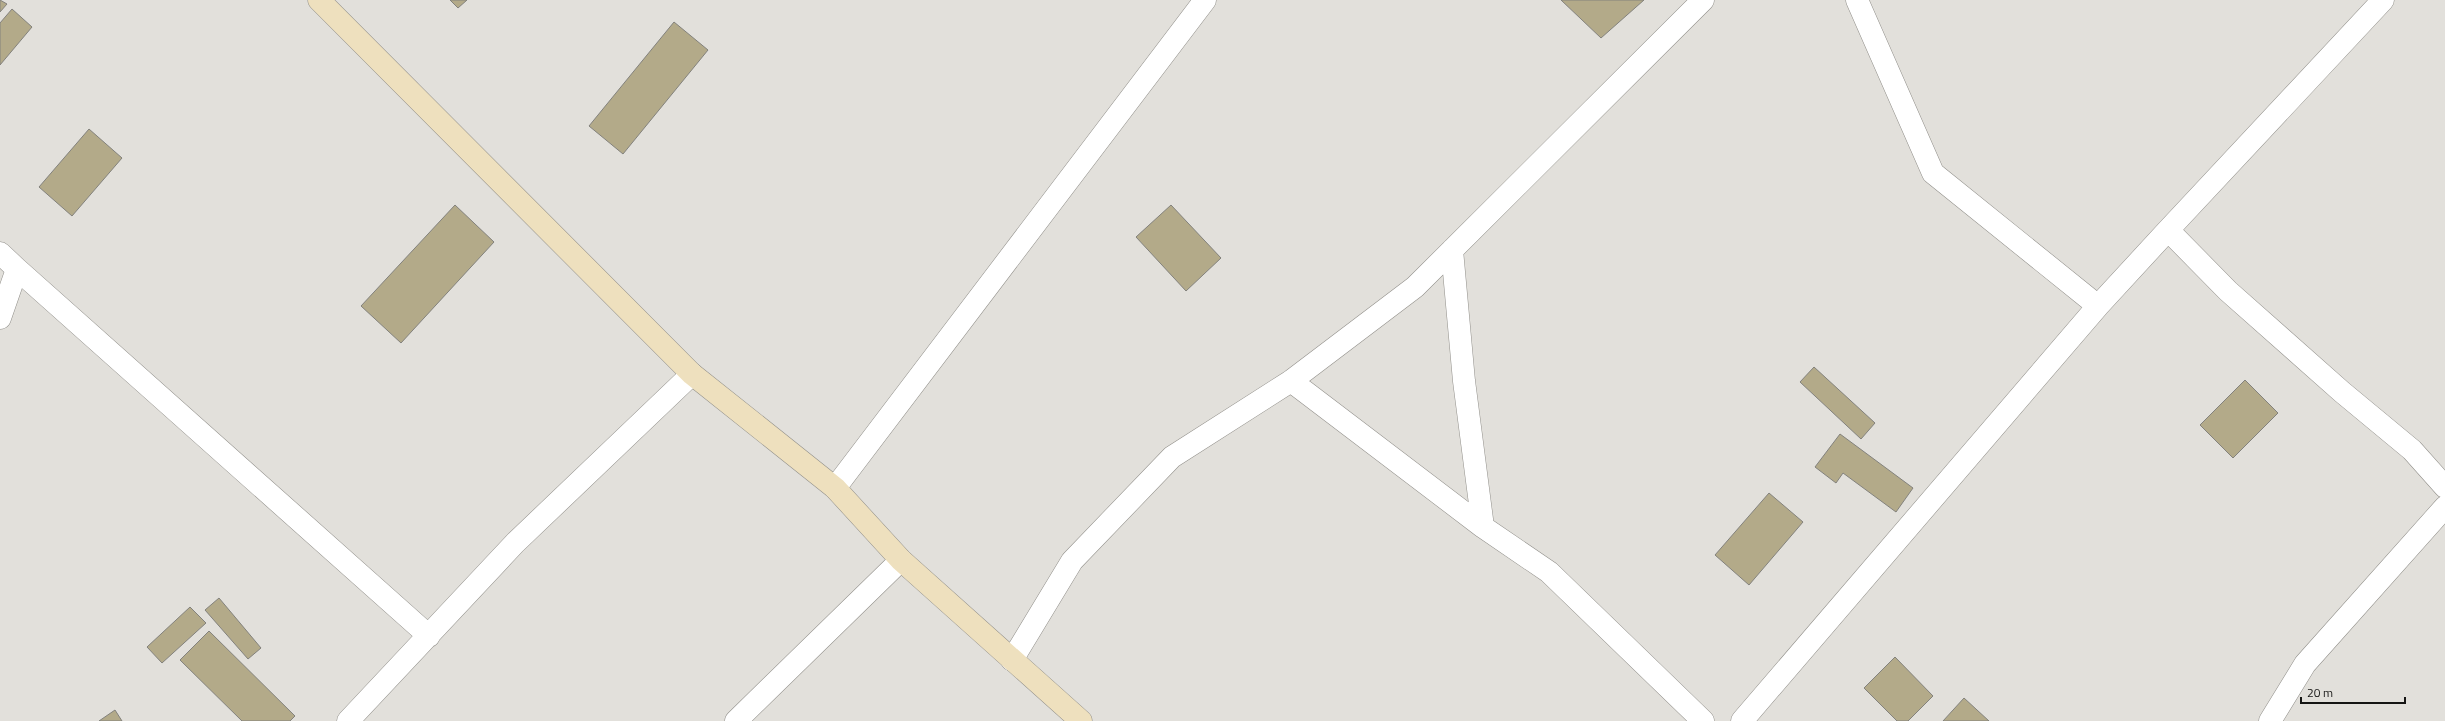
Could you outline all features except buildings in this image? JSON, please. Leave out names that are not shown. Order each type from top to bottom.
[{"type":"street","points":[[319,0],[692,374],[835,488],[901,560],[1081,721]]},
{"type":"street","points":[[835,488],[1205,0]]},
{"type":"street","points":[[1012,660],[1072,560],[1172,457],[1292,381],[1415,287],[1704,0]]},
{"type":"street","points":[[1857,0],[1933,173],[2098,306]]},
{"type":"street","points":[[1742,721],[2098,306],[2383,0]]},
{"type":"street","points":[[2168,230],[2228,291],[2342,392],[2412,450],[2445,487]]},
{"type":"street","points":[[1452,250],[1464,381],[1483,527]]},
{"type":"street","points":[[0,253],[429,636]]},
{"type":"street","points":[[0,318],[17,269]]},
{"type":"street","points":[[348,721],[515,544],[692,374]]},
{"type":"street","points":[[1292,381],[1483,527],[1549,572],[1703,721]]},
{"type":"street","points":[[2273,720],[2305,664],[2445,507]]},
{"type":"street","points":[[736,721],[901,560]]}]
